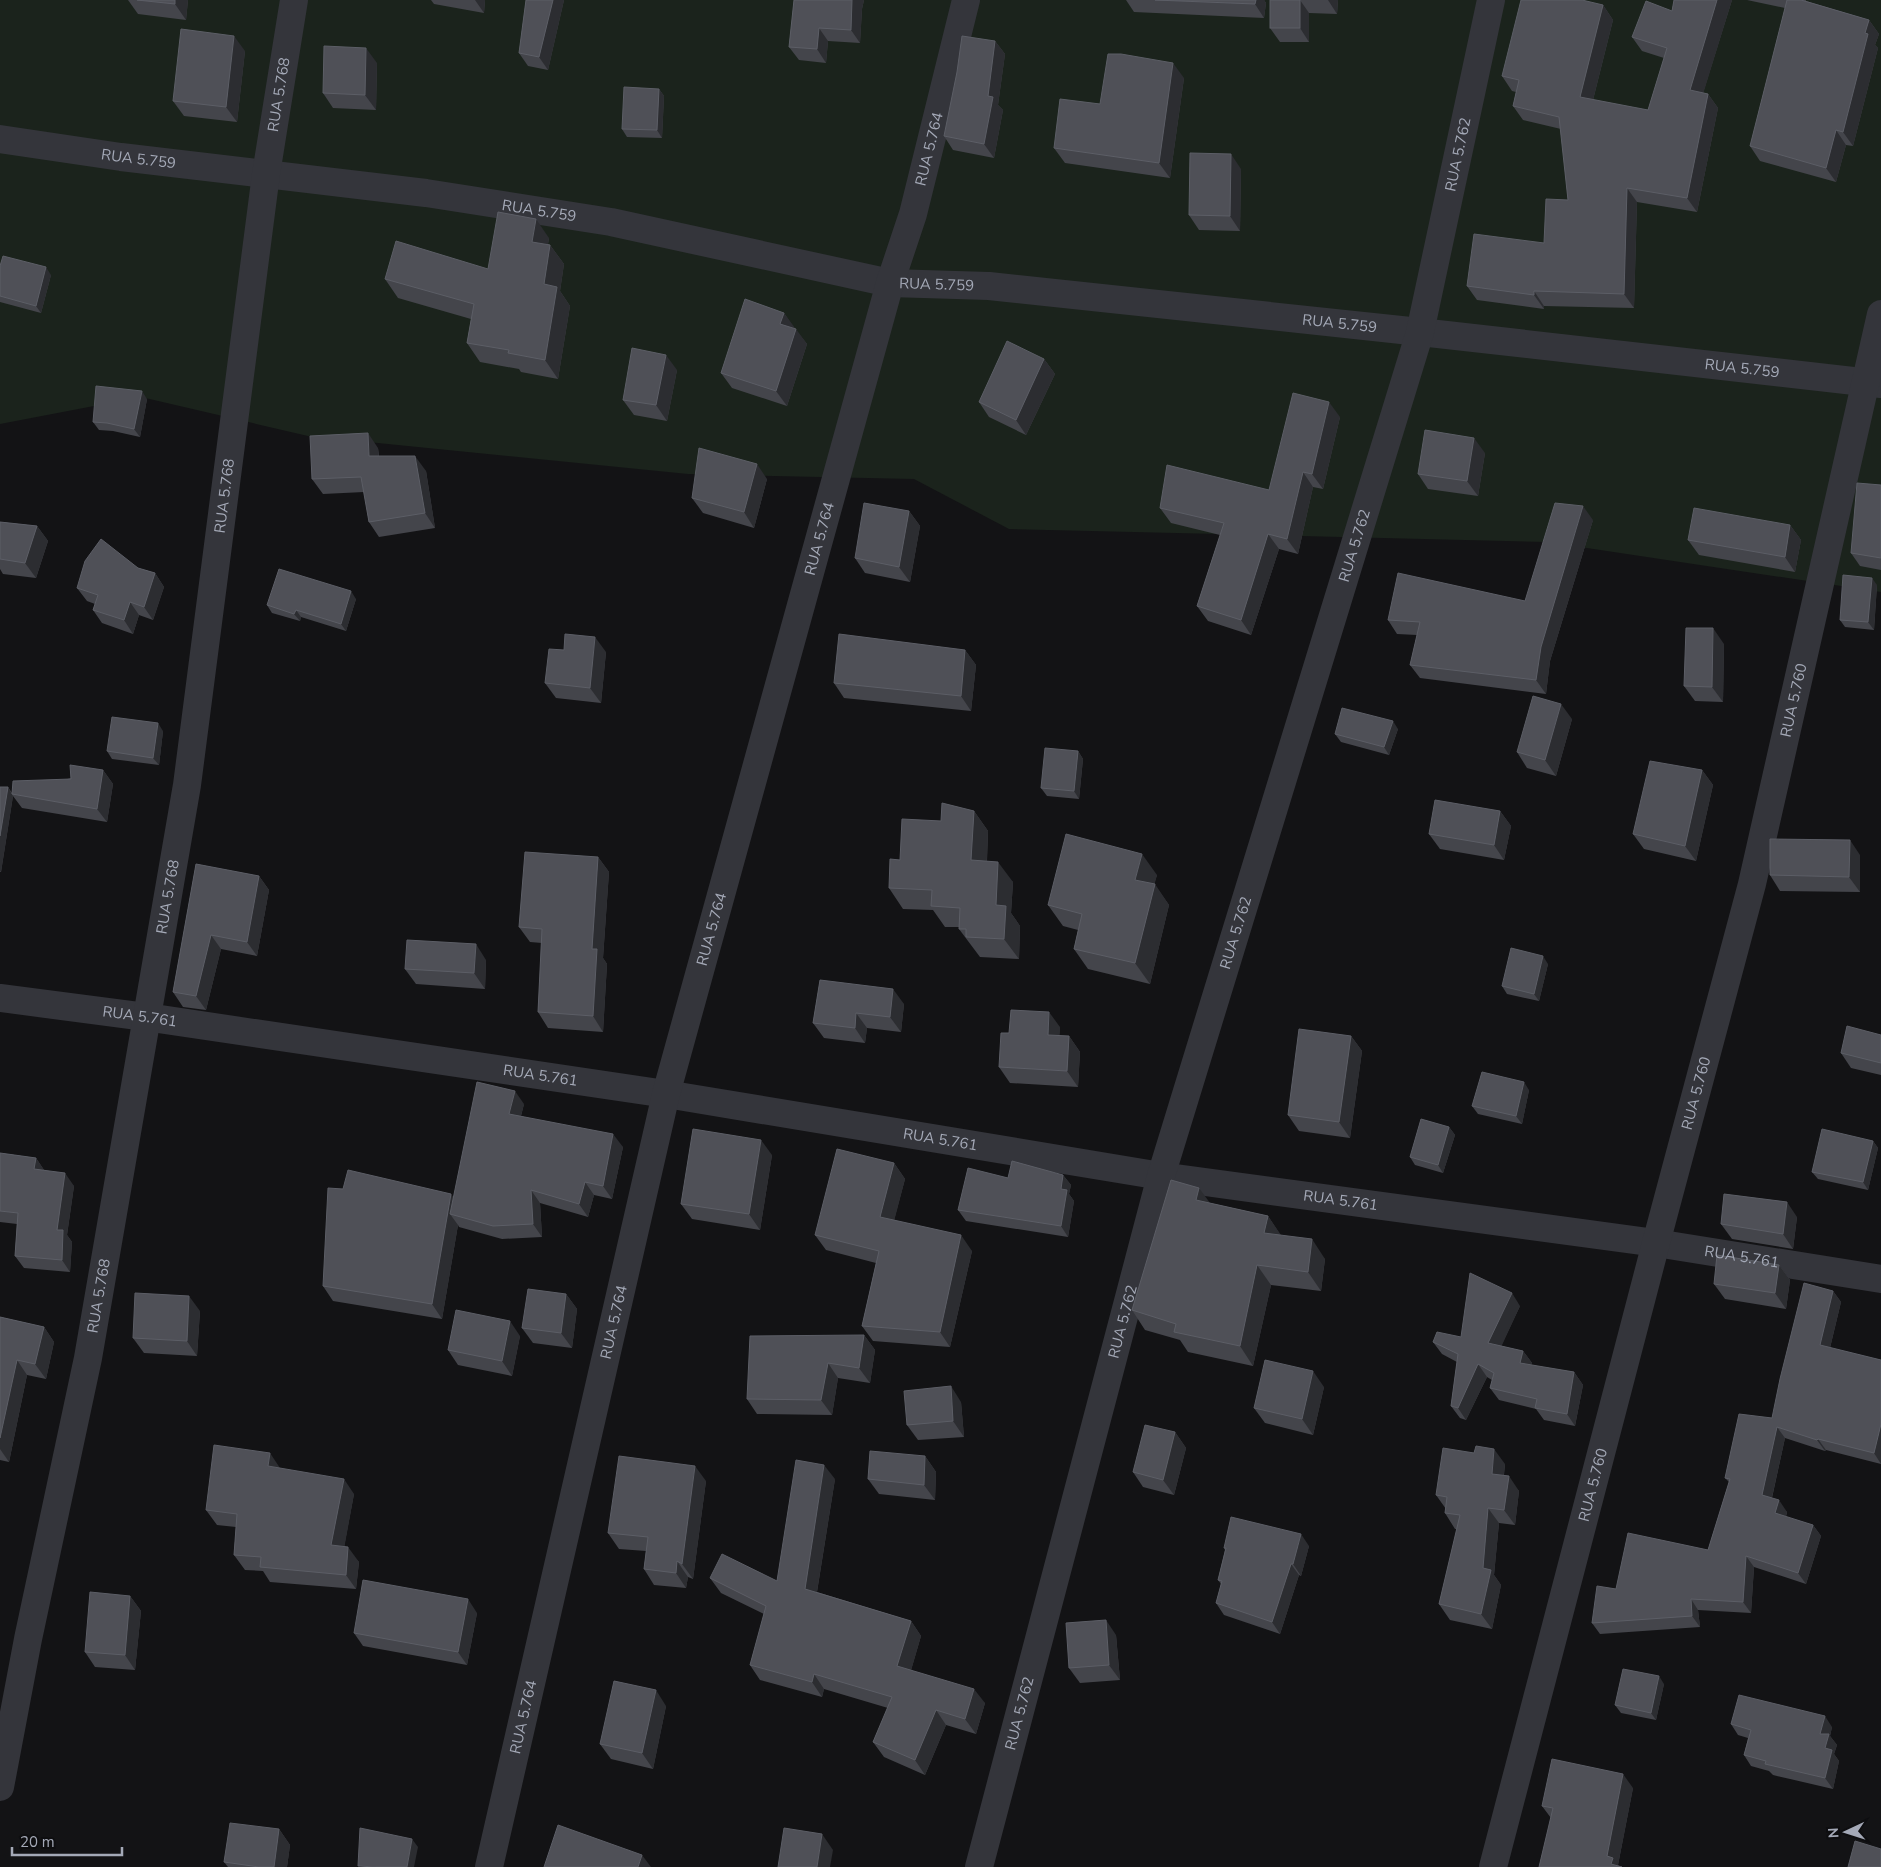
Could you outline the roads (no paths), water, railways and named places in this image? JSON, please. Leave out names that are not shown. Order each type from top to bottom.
[{"type":"street","name":"RUA 5.768","points":[[0,1787],[28,1639],[88,1358],[187,785],[266,174],[294,0]]},
{"type":"street","name":"RUA 5.764","points":[[489,1867],[666,1094],[890,283],[913,214],[966,0]]},
{"type":"street","name":"RUA 5.762","points":[[979,1867],[1161,1176],[1420,332],[1491,0]]},
{"type":"street","name":"RUA 5.759","points":[[0,139],[121,157],[426,193],[611,222],[890,283],[989,286],[1873,383]]},
{"type":"street","name":"RUA 5.760","points":[[1493,1867],[1752,884],[1873,383],[1881,314]]},
{"type":"street","name":"RUA 5.761","points":[[0,998],[146,1017],[666,1094],[1161,1176],[1656,1243],[1881,1279]]}]
